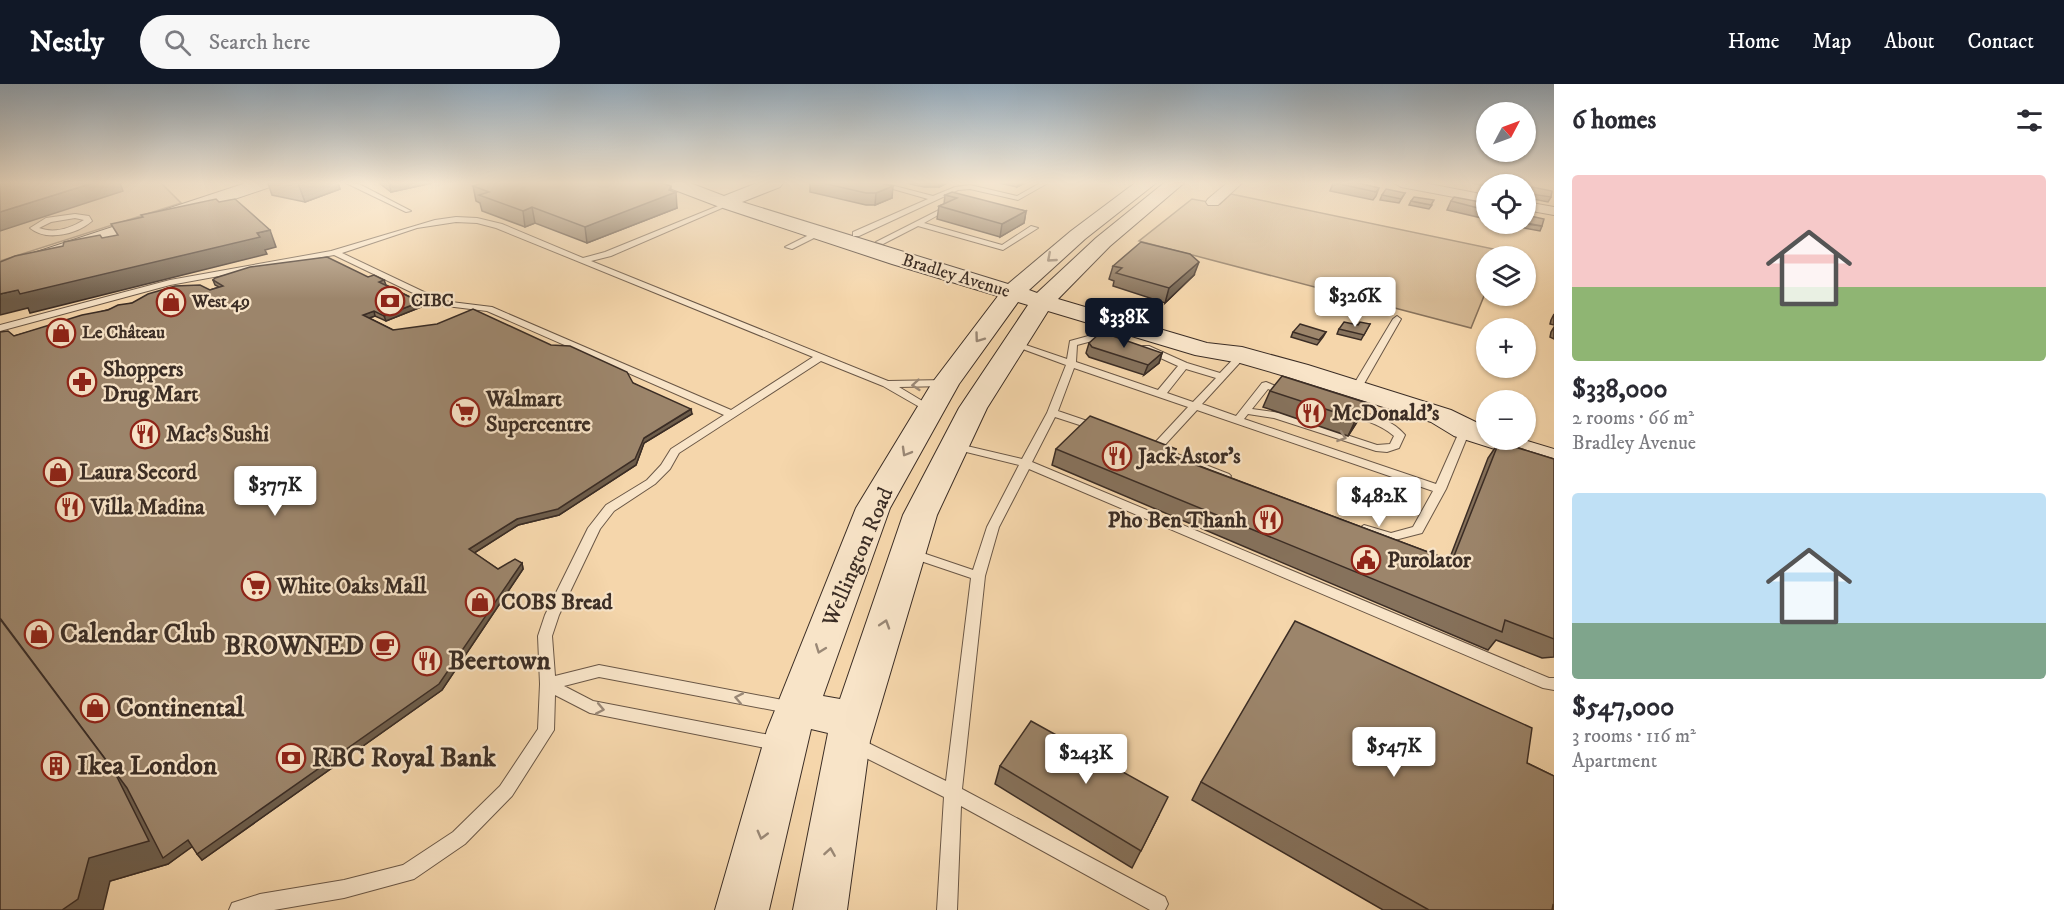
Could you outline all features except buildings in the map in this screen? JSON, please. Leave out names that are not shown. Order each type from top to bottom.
[{"type":"main road","points":[[0,271],[92,231],[126,222]]},
{"type":"main road","name":"Bradley Avenue","points":[[789,222],[820,233],[1017,288],[1215,340],[1242,355],[1470,426]]},
{"type":"main road","name":"Bradley Avenue","points":[[811,222],[856,234],[1017,288]]},
{"type":"main road","name":"Wellington Road","points":[[742,910],[791,727],[873,508],[938,396],[1017,288],[1096,222]]},
{"type":"main road","name":"Wellington Road","points":[[820,910],[851,730],[920,514],[973,408],[1046,296],[1127,222]]},
{"type":"main road","points":[[1536,438],[1554,444]]},
{"type":"main road","points":[[1526,450],[1554,459]]},
{"type":"main road","points":[[791,727],[851,730]]},
{"type":"lane","points":[[46,222],[34,228],[46,233],[92,231],[90,222]]},
{"type":"lane","points":[[0,327],[193,277],[333,252],[424,223],[438,222]]},
{"type":"lane","points":[[484,222],[819,358],[887,384],[938,396]]},
{"type":"lane","points":[[583,260],[608,254],[685,222]]},
{"type":"lane","points":[[856,234],[882,222]]},
{"type":"lane","points":[[880,242],[920,222]]},
{"type":"lane","points":[[917,223],[1003,248],[1034,228]]},
{"type":"lane","points":[[789,247],[820,233]]},
{"type":"lane","points":[[333,252],[441,303],[494,311],[730,414]]},
{"type":"lane","points":[[1356,389],[1397,318]]},
{"type":"lane","points":[[947,910],[953,793],[978,576],[993,527],[1028,464],[1052,413],[1071,363],[1073,343],[1092,338],[1123,341]]},
{"type":"lane","points":[[1014,345],[1440,489]]},
{"type":"lane","points":[[1138,346],[1184,365],[1221,376]]},
{"type":"lane","points":[[1242,355],[1196,406],[1150,447],[1242,482]]},
{"type":"lane","points":[[239,910],[260,903],[344,889],[407,873],[459,838],[506,790],[546,730],[548,684],[545,636],[552,615],[594,528],[610,508],[651,482],[666,467],[675,451],[819,358]]},
{"type":"lane","points":[[1161,393],[1184,365]]},
{"type":"lane","points":[[887,384],[938,396]]},
{"type":"lane","points":[[1238,420],[1266,386],[1299,396]]},
{"type":"lane","points":[[1246,411],[1276,415],[1376,448],[1387,449],[1395,446],[1400,435],[1397,431],[1333,407]]},
{"type":"lane","points":[[1052,413],[1106,430]]},
{"type":"lane","points":[[1350,524],[1391,537],[1418,530],[1470,426]]},
{"type":"lane","points":[[954,446],[1028,464],[1537,679],[1554,684]]},
{"type":"lane","points":[[908,553],[978,576]]},
{"type":"lane","points":[[548,684],[599,671],[791,727]]},
{"type":"lane","points":[[548,684],[590,707],[791,727]]},
{"type":"lane","points":[[851,730],[953,793],[1158,903]]},
{"type":"shaded area","points":[[0,222],[123,222],[0,261]]},
{"type":"shaded area","points":[[1164,222],[1362,222],[1479,246],[1476,246],[1476,306],[1480,306],[1471,328],[1139,241]]},
{"type":"place","name":"CIBC","points":[[390,301]]},
{"type":"place","name":"West 49","points":[[171,302]]},
{"type":"place","name":"Le Château","points":[[61,333]]},
{"type":"place","name":"Shoppers Drug Mart","points":[[82,382]]},
{"type":"place","name":"Walmart Supercentre","points":[[465,412]]},
{"type":"place","name":"McDonald's","points":[[1311,413]]},
{"type":"place","name":"Mac's Sushi","points":[[145,434]]},
{"type":"place","name":"Jack Astor's","points":[[1117,456]]},
{"type":"place","name":"Laura Secord","points":[[58,472]]},
{"type":"place","name":"Villa Madina","points":[[70,507]]},
{"type":"place","name":"Pho Ben Thanh","points":[[1268,520]]},
{"type":"place","name":"Purolator","points":[[1366,560]]},
{"type":"place","name":"White Oaks Mall","points":[[256,586]]},
{"type":"place","name":"COBS Bread","points":[[480,602]]},
{"type":"place","name":"Calendar Club","points":[[39,634]]},
{"type":"place","name":"BROWNED","points":[[385,646]]},
{"type":"place","name":"Beertown","points":[[427,661]]},
{"type":"place","name":"Continental","points":[[95,708]]},
{"type":"place","name":"RBC Royal Bank","points":[[291,758]]},
{"type":"place","name":"Ikea London","points":[[56,766]]}]
